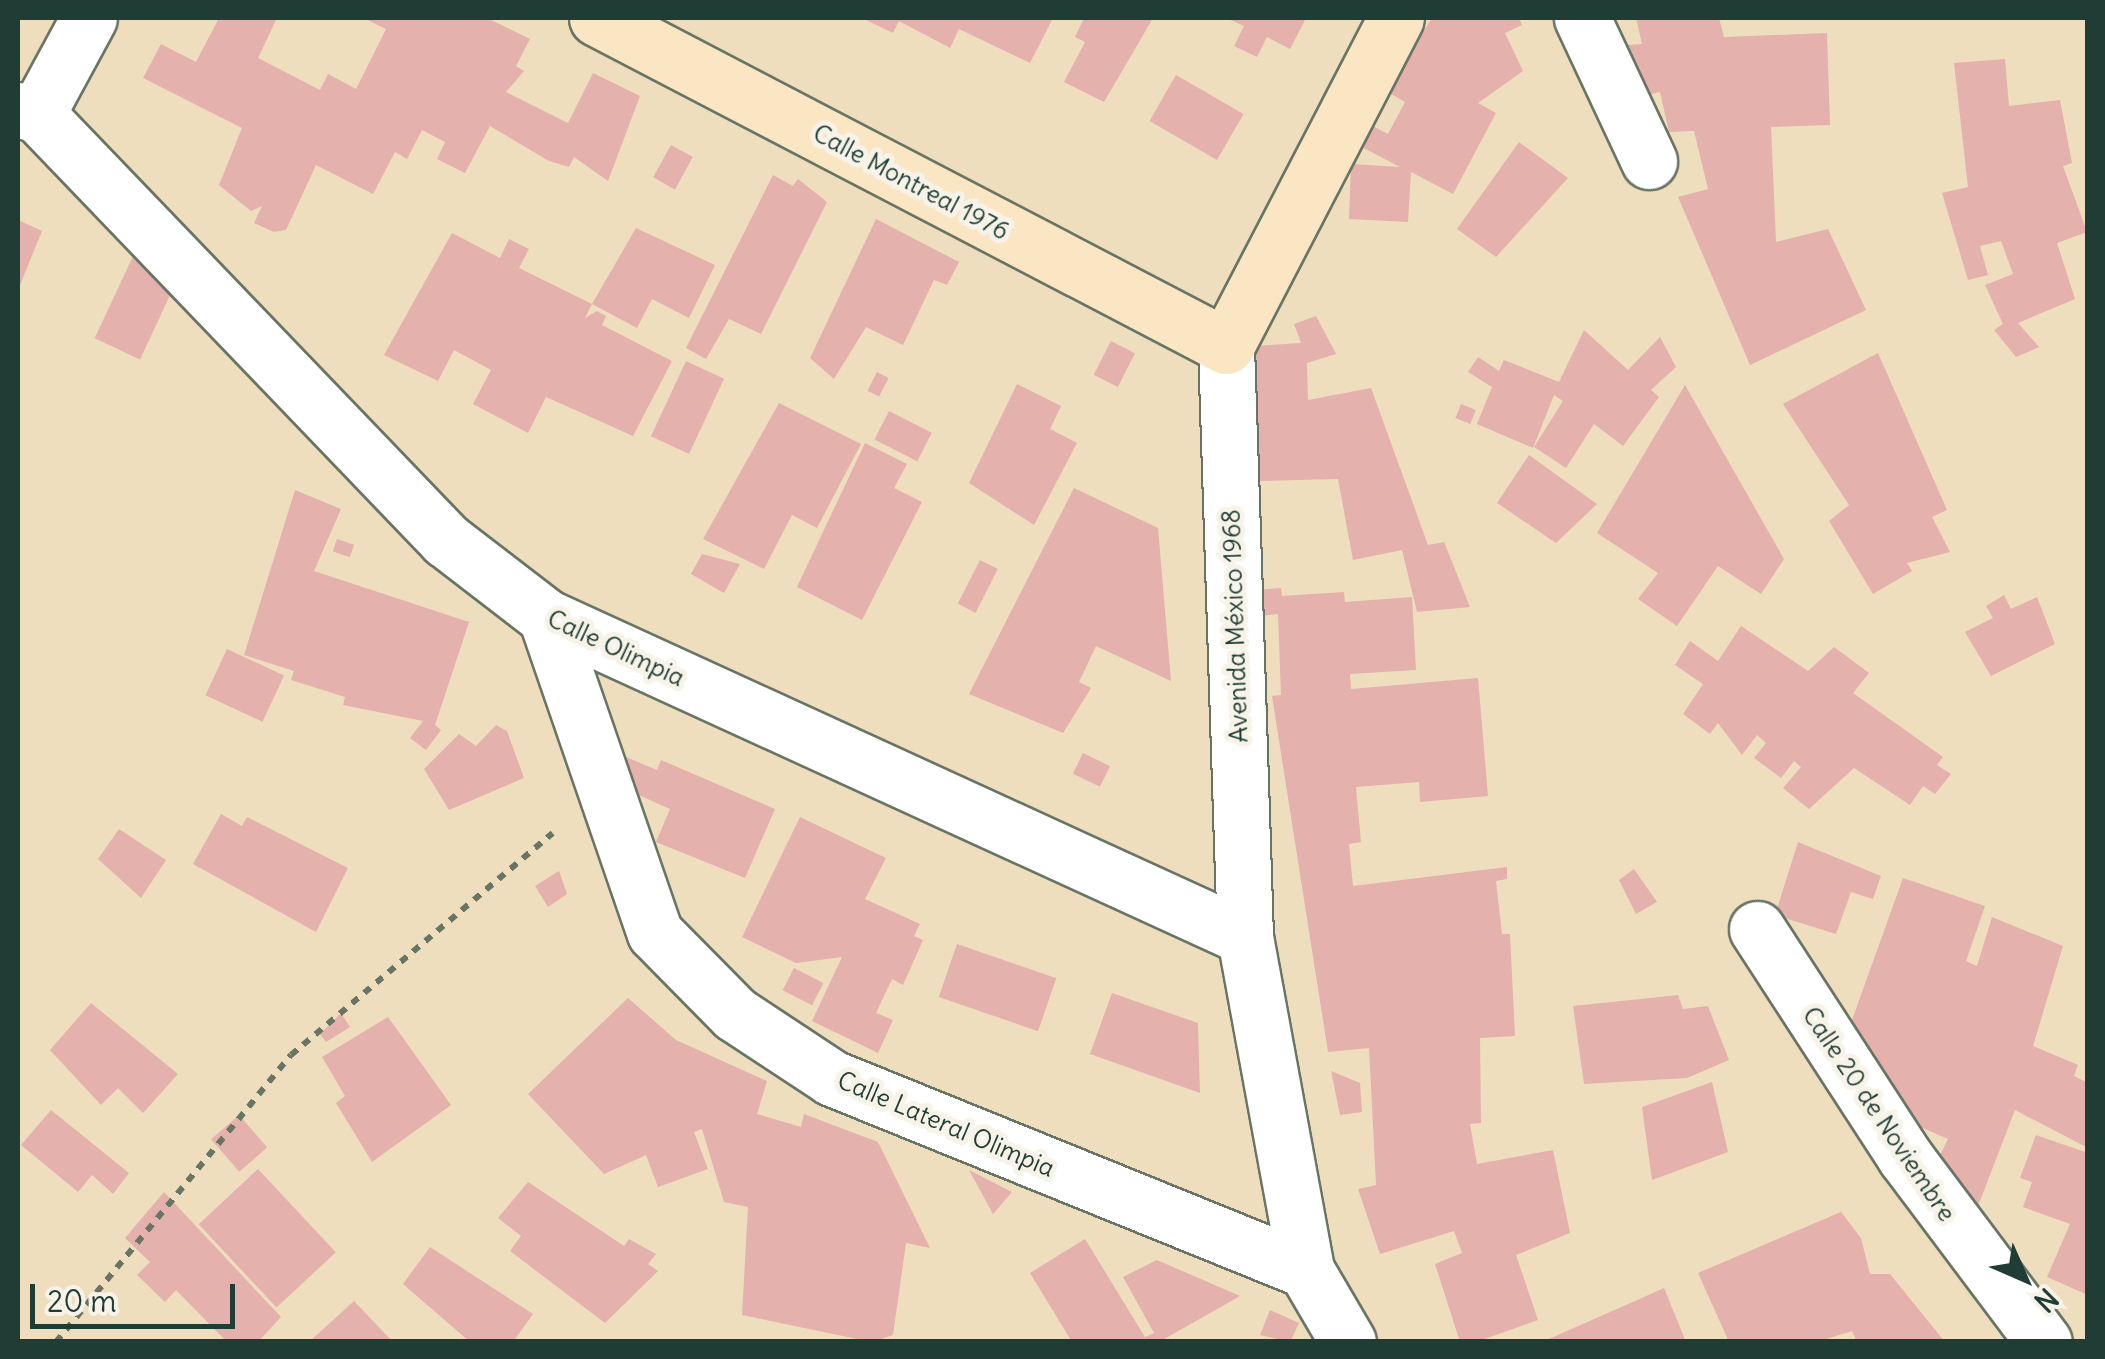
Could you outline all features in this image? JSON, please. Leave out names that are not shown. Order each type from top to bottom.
[{"type":"street","points":[[27,111],[89,18]]},
{"type":"street","name":"Calle Montreal 1976","points":[[597,18],[1226,346]]},
{"type":"street","name":"Avenida México 1968","points":[[1348,1342],[1306,1270],[1245,937],[1226,346],[1396,18]]},
{"type":"street","points":[[1582,18],[1649,161]]},
{"type":"street","name":"Calle Olimpia","points":[[27,111],[446,540],[546,617],[1245,937]]},
{"type":"street","name":"Calle Lateral Olimpia","points":[[546,617],[601,793],[655,933],[735,1014],[832,1078],[1306,1270]]},
{"type":"street","name":"Calle 20 de Noviembre","points":[[1757,930],[1905,1156],[2044,1342]]},
{"type":"path","points":[[56,1342],[290,1055],[601,793]]},
{"type":"building","points":[[219,18],[277,18],[258,58],[320,90],[328,74],[356,89],[386,29],[363,18],[487,18],[530,39],[516,66],[524,71],[506,92],[568,123],[593,73],[640,96],[608,181],[574,157],[569,167],[549,161],[490,126],[465,173],[437,159],[445,142],[422,130],[407,159],[395,152],[373,194],[316,165],[286,230],[274,232],[254,223],[262,206],[251,211],[219,185],[242,128],[143,78],[161,44],[196,62]]},
{"type":"building","points":[[862,18],[1053,18],[1030,63],[959,29],[950,48],[899,21],[893,33]]},
{"type":"building","points":[[1084,18],[1153,18],[1104,102],[1064,82],[1085,42],[1075,37]]},
{"type":"building","points":[[1226,18],[1306,18],[1290,49],[1267,37],[1257,57],[1234,46],[1244,26]]},
{"type":"building","points":[[1432,18],[1519,18],[1522,25],[1505,33],[1523,71],[1478,103],[1496,113],[1453,194],[1411,172],[1408,222],[1349,219],[1351,164],[1400,167],[1358,145],[1369,124],[1388,134],[1405,102],[1386,91]]},
{"type":"building","points":[[1636,18],[1719,18],[1724,37],[1827,33],[1830,125],[1771,127],[1776,242],[1828,229],[1866,310],[1750,365],[1678,197],[1708,189],[1694,131],[1669,132],[1660,92],[1644,96],[1626,45],[1642,44]]},
{"type":"building","points":[[2005,59],[2009,106],[2060,100],[2072,163],[2063,166],[2087,232],[2057,243],[2075,299],[2018,323],[2039,347],[2016,357],[1994,330],[2003,324],[1985,285],[2013,274],[2001,241],[1980,246],[1988,275],[1968,280],[1942,193],[1968,187],[1954,63]]},
{"type":"building","points":[[1176,75],[1244,114],[1217,160],[1150,121]]},
{"type":"building","points":[[1519,142],[1568,178],[1496,257],[1457,229]]},
{"type":"building","points":[[671,145],[693,157],[675,189],[653,177]]},
{"type":"building","points":[[773,175],[793,186],[798,179],[827,202],[761,334],[729,319],[706,359],[686,348]]},
{"type":"building","points":[[876,219],[959,262],[947,285],[934,280],[903,345],[866,327],[834,379],[810,358]]},
{"type":"building","points":[[18,220],[42,231],[18,290]]},
{"type":"building","points":[[636,228],[715,265],[689,318],[652,299],[637,328],[592,304]]},
{"type":"building","points":[[452,233],[500,258],[509,239],[529,249],[519,268],[592,304],[585,318],[597,311],[606,316],[602,325],[672,361],[633,436],[546,397],[528,433],[473,404],[491,370],[454,350],[438,381],[384,355]]},
{"type":"building","points":[[134,254],[179,275],[140,359],[95,338]]},
{"type":"building","points":[[1316,316],[1336,354],[1307,363],[1308,400],[1371,388],[1428,545],[1444,542],[1470,607],[1417,612],[1402,550],[1353,560],[1338,479],[1258,481],[1255,346],[1301,343],[1294,324]]},
{"type":"building","points":[[1584,330],[1628,370],[1660,337],[1676,367],[1651,390],[1659,397],[1623,446],[1594,424],[1566,468],[1534,447],[1563,401],[1554,395],[1533,448],[1477,424],[1492,387],[1468,372],[1478,357],[1499,371],[1504,360],[1559,382]]},
{"type":"building","points":[[1111,341],[1135,353],[1118,387],[1094,375]]},
{"type":"building","points":[[1878,353],[1947,510],[1932,517],[1950,552],[1907,563],[1912,571],[1873,594],[1829,521],[1849,505],[1783,404]]},
{"type":"building","points":[[686,361],[724,379],[689,454],[651,436]]},
{"type":"building","points":[[877,372],[889,378],[879,397],[867,391]]},
{"type":"building","points":[[1017,384],[1061,406],[1050,429],[1077,443],[1034,525],[969,483]]},
{"type":"building","points":[[1685,385],[1784,559],[1761,594],[1718,566],[1677,626],[1638,599],[1658,573],[1597,533]]},
{"type":"building","points":[[779,403],[861,444],[817,528],[792,515],[764,569],[703,539]]},
{"type":"building","points":[[1461,404],[1476,410],[1470,424],[1455,418]]},
{"type":"building","points":[[889,411],[932,433],[917,461],[874,440]]},
{"type":"building","points":[[865,443],[907,464],[894,488],[922,502],[862,620],[797,587]]},
{"type":"building","points":[[1529,455],[1597,504],[1556,543],[1497,503]]},
{"type":"building","points":[[1074,488],[1158,528],[1171,681],[1096,646],[1079,682],[1091,688],[1063,733],[969,694]]},
{"type":"building","points":[[295,490],[341,509],[314,571],[469,622],[435,725],[441,730],[426,750],[410,738],[423,721],[343,705],[345,697],[291,680],[294,671],[244,655]]},
{"type":"building","points":[[337,539],[354,545],[350,557],[333,551]]},
{"type":"building","points":[[702,554],[740,564],[724,593],[691,574]]},
{"type":"building","points":[[980,560],[998,569],[976,613],[958,604]]},
{"type":"building","points":[[1281,588],[1282,596],[1344,592],[1345,602],[1412,597],[1416,670],[1350,674],[1351,689],[1478,678],[1488,796],[1420,802],[1419,782],[1356,787],[1361,842],[1349,844],[1353,886],[1507,867],[1507,879],[1496,881],[1502,934],[1510,934],[1515,1036],[1480,1038],[1481,1123],[1470,1124],[1477,1164],[1553,1150],[1570,1233],[1516,1255],[1538,1320],[1476,1342],[1460,1342],[1435,1264],[1462,1253],[1454,1231],[1380,1254],[1358,1189],[1376,1185],[1369,1048],[1328,1052],[1272,696],[1281,695],[1278,614],[1259,616],[1254,590]]},
{"type":"building","points":[[2004,595],[2011,609],[2037,597],[2055,644],[1991,676],[1965,632],[1993,618],[1986,606]]},
{"type":"building","points":[[1741,626],[1808,671],[1834,647],[1869,673],[1853,693],[1943,757],[1937,765],[1951,774],[1935,794],[1923,786],[1910,805],[1854,768],[1809,809],[1783,788],[1801,767],[1794,761],[1781,778],[1754,758],[1766,743],[1757,735],[1742,755],[1718,723],[1710,734],[1683,714],[1703,684],[1675,665],[1690,641],[1718,661]]},
{"type":"building","points":[[227,649],[284,676],[263,722],[205,695]]},
{"type":"building","points":[[496,725],[507,731],[524,778],[449,810],[424,769],[459,734],[476,746]]},
{"type":"building","points":[[1083,753],[1110,766],[1100,787],[1073,774]]},
{"type":"building","points":[[626,757],[657,770],[661,760],[775,809],[745,878],[656,842],[670,809],[614,784]]},
{"type":"building","points":[[221,814],[242,826],[247,817],[348,868],[316,932],[193,864]]},
{"type":"building","points":[[800,817],[886,858],[865,899],[920,924],[914,936],[923,940],[903,985],[892,979],[876,1013],[893,1020],[878,1053],[812,1021],[842,957],[796,963],[742,937]]},
{"type":"building","points":[[119,829],[166,860],[141,898],[98,859]]},
{"type":"building","points":[[1798,842],[1881,876],[1873,899],[1851,892],[1836,934],[1775,915]]},
{"type":"building","points":[[1634,869],[1657,902],[1636,914],[1619,880]]},
{"type":"building","points":[[559,871],[567,894],[548,907],[535,886]]},
{"type":"building","points":[[1903,878],[1985,906],[1966,961],[1977,966],[1992,917],[2063,946],[2033,1046],[2078,1065],[2074,1076],[2088,1083],[2088,1148],[2015,1110],[1978,1206],[1938,1159],[1948,1139],[1909,1122],[1843,1045]]},
{"type":"building","points":[[957,944],[1056,978],[1038,1031],[939,997]]},
{"type":"building","points":[[794,968],[823,983],[812,1005],[783,990]]},
{"type":"building","points":[[1112,993],[1198,1023],[1200,1093],[1090,1054]]},
{"type":"building","points":[[1678,995],[1683,1009],[1708,1006],[1729,1060],[1687,1078],[1584,1084],[1573,1006]]},
{"type":"building","points":[[628,998],[676,1040],[767,1081],[757,1114],[801,1127],[804,1114],[878,1142],[930,1248],[906,1243],[893,1335],[872,1342],[742,1315],[748,1207],[724,1202],[702,1129],[694,1132],[708,1169],[658,1187],[646,1155],[604,1174],[528,1094]]},
{"type":"building","points":[[91,1003],[178,1074],[143,1113],[118,1088],[101,1105],[50,1050]]},
{"type":"building","points":[[341,1013],[350,1027],[326,1042],[320,1034]]},
{"type":"building","points":[[388,1017],[451,1105],[372,1162],[336,1103],[345,1096],[322,1057]]},
{"type":"building","points":[[1331,1071],[1360,1083],[1362,1112],[1340,1115]]},
{"type":"building","points":[[1712,1082],[1728,1152],[1652,1180],[1642,1107]]},
{"type":"building","points":[[51,1110],[129,1173],[113,1194],[92,1175],[78,1192],[21,1145]]},
{"type":"building","points":[[239,1115],[267,1147],[239,1172],[211,1139]]},
{"type":"building","points":[[2036,1135],[2088,1153],[2088,1295],[2047,1277],[2070,1224],[2023,1207],[2032,1182],[2020,1178]]},
{"type":"building","points":[[258,1169],[336,1252],[277,1308],[199,1224]]},
{"type":"building","points":[[969,1170],[1012,1192],[993,1214]]},
{"type":"building","points":[[528,1182],[624,1246],[629,1239],[656,1254],[648,1264],[658,1271],[605,1323],[510,1251],[521,1236],[498,1218]]},
{"type":"building","points":[[164,1192],[281,1317],[258,1342],[227,1342],[176,1290],[165,1302],[137,1275],[150,1262],[125,1238]]},
{"type":"building","points":[[1841,1212],[1861,1238],[1870,1274],[1890,1274],[1945,1342],[1857,1342],[1852,1331],[1817,1342],[1729,1342],[1698,1273]]},
{"type":"building","points":[[1085,1239],[1145,1337],[1154,1333],[1123,1277],[1157,1260],[1240,1296],[1159,1342],[1072,1342],[1030,1273]]},
{"type":"building","points":[[430,1247],[533,1314],[513,1342],[470,1342],[403,1284]]},
{"type":"building","points":[[1664,1288],[1686,1342],[1542,1342],[1635,1301]]},
{"type":"building","points":[[354,1301],[393,1342],[309,1342]]},
{"type":"building","points":[[1270,1310],[1299,1323],[1290,1342],[1260,1335]]}]
